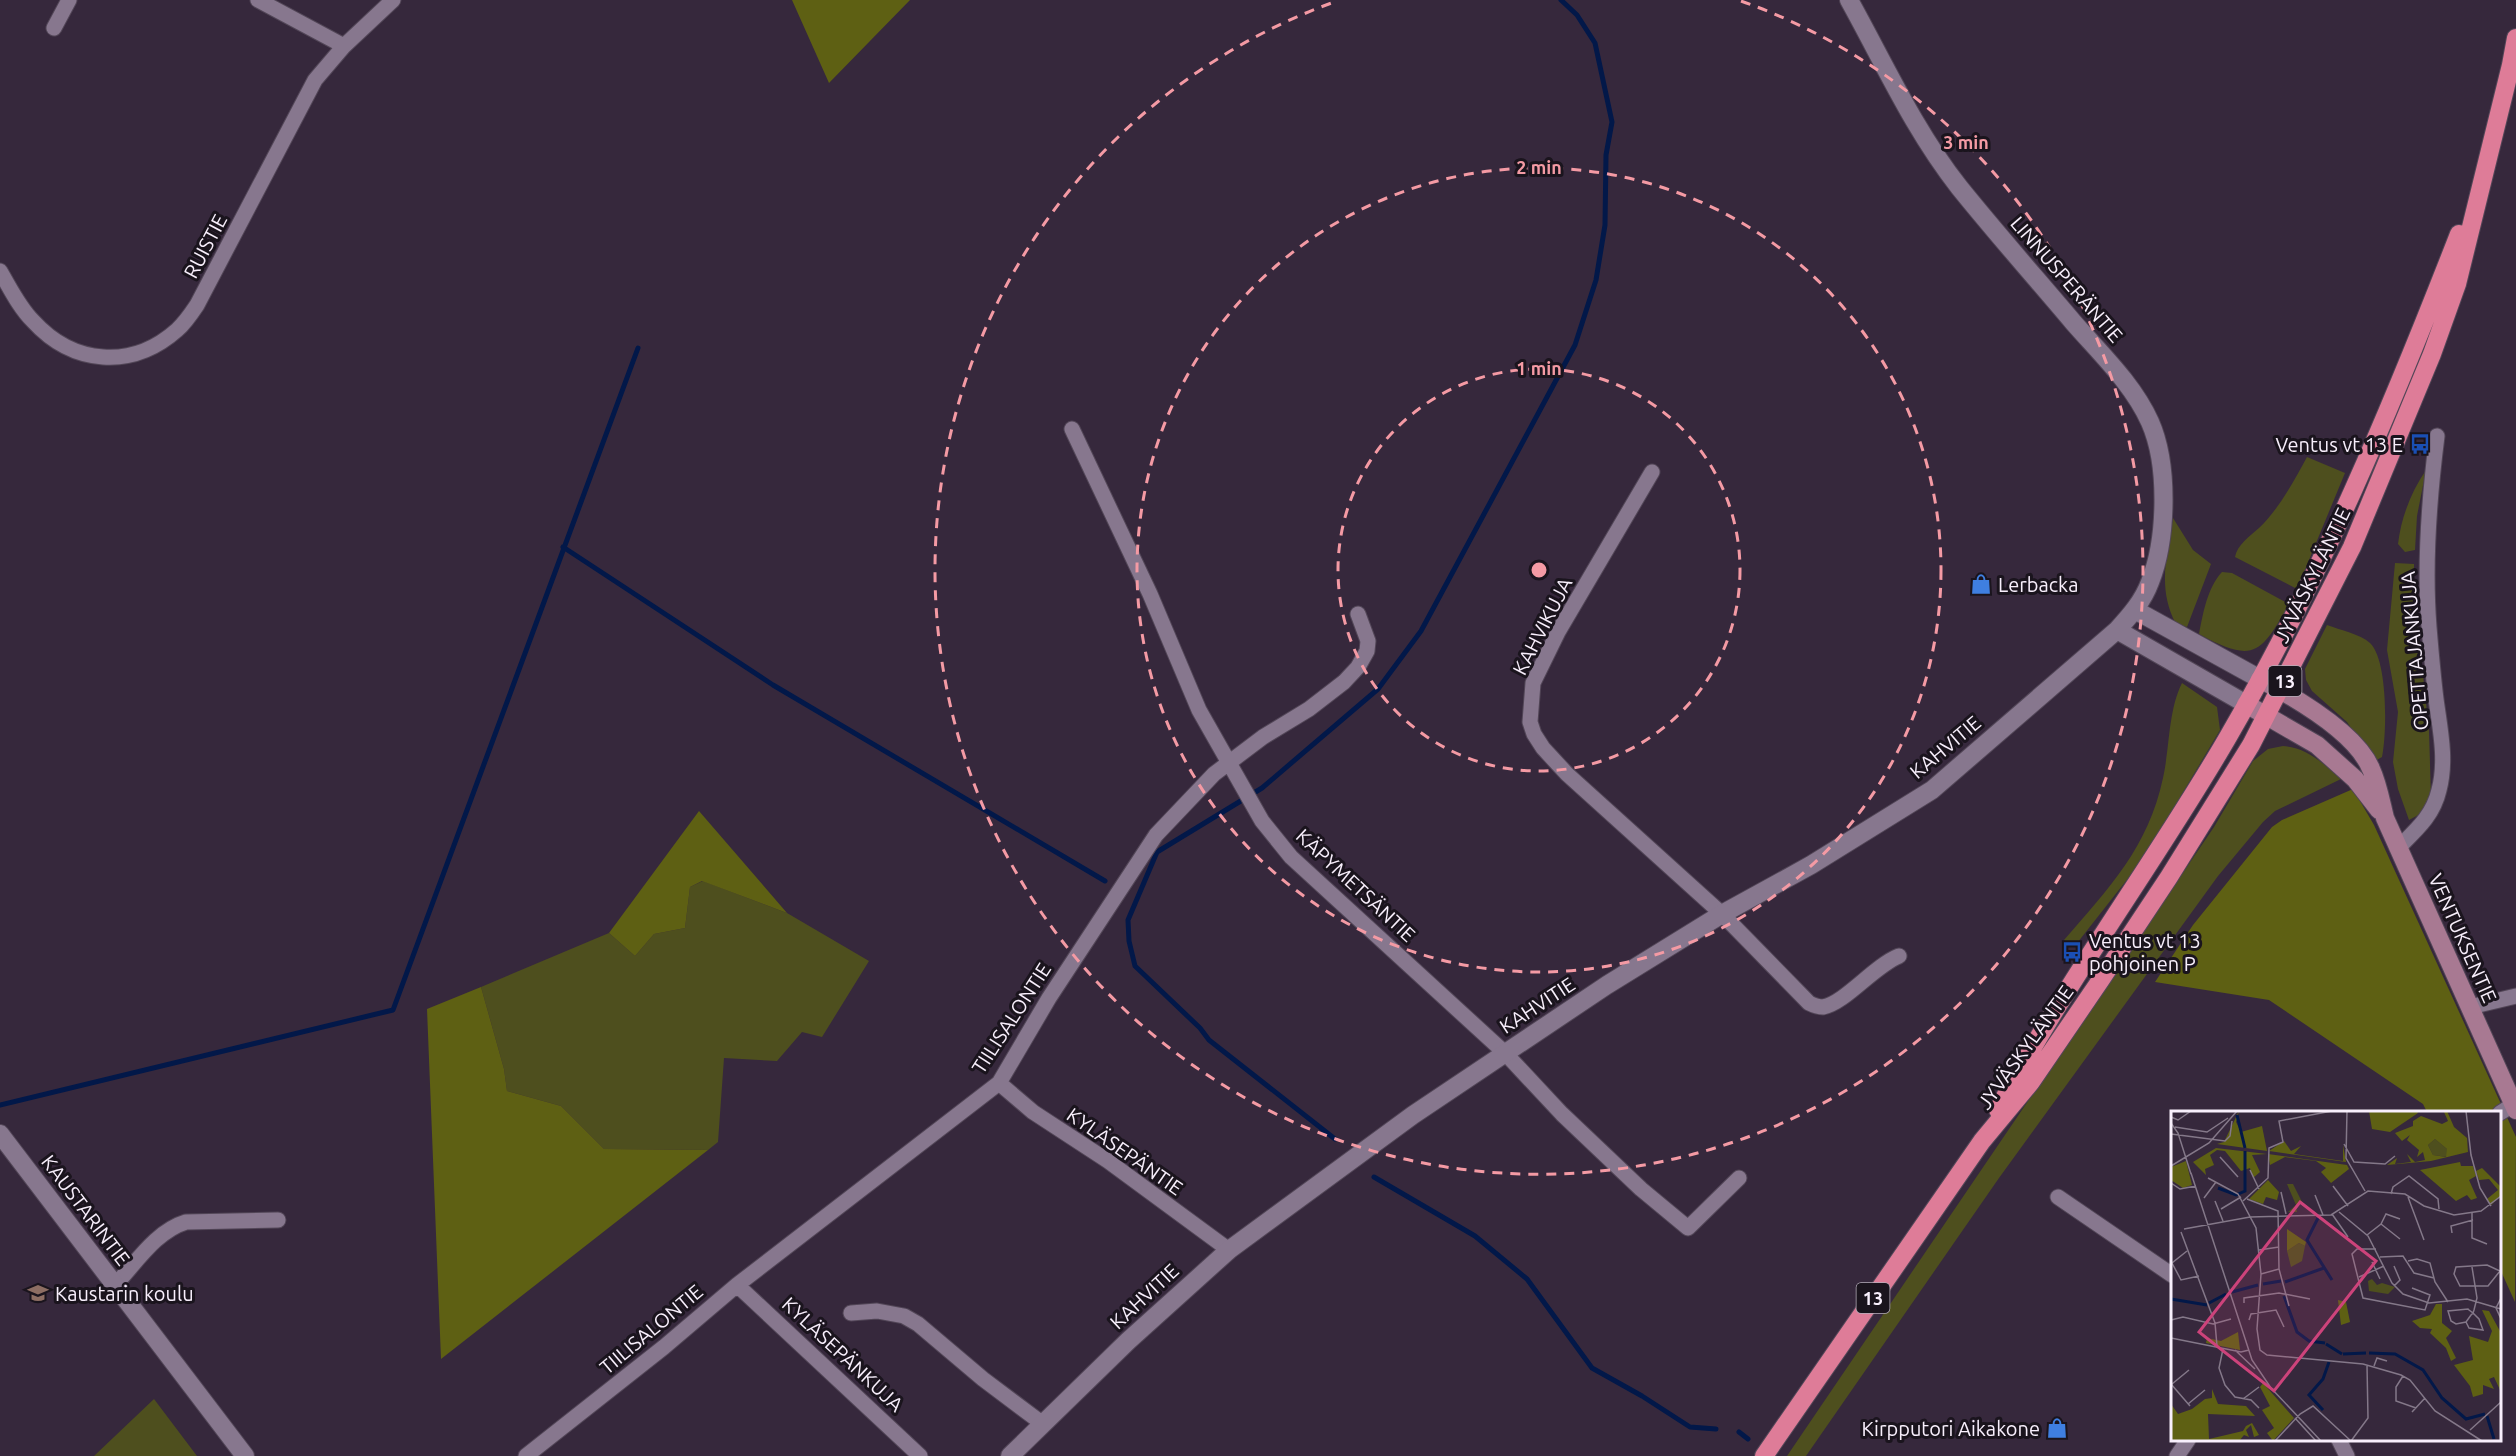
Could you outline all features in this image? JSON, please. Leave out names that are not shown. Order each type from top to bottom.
[{"type":"highway","name":"JYVÄSKYLÄNTIE","points":[[1764,1456],[1982,1141],[2031,1082],[2108,969],[2169,877],[2280,690],[2352,547],[2432,354],[2457,284],[2516,38]]},
{"type":"highway","name":"JYVÄSKYLÄNTIE","points":[[1982,1141],[2018,1072],[2078,972],[2150,865],[2260,679],[2332,539],[2354,489],[2416,344],[2484,169]]},
{"type":"main road","name":"VENTUKSENTIE","points":[[2260,679],[2311,709],[2363,754],[2371,769],[2385,818],[2470,1007],[2510,1109]]},
{"type":"main road","name":"VENTUKSENTIE","points":[[2246,704],[2317,745],[2342,766],[2385,818]]},
{"type":"street","points":[[54,28],[69,0]]},
{"type":"street","points":[[258,0],[344,46]]},
{"type":"street","name":"RUISTIE","points":[[0,271],[32,320],[53,339],[74,350],[92,357],[114,358],[138,354],[161,343],[179,329],[197,305],[315,80],[344,46],[393,0]]},
{"type":"street","name":"LINNUSPERÄNTIE","points":[[1849,0],[1920,132],[1958,185],[2122,377],[2149,422],[2157,443],[2162,474],[2160,554],[2149,584],[2135,610],[2117,630]]},
{"type":"street","name":"KÄPYMETSÄNTIE","points":[[1072,429],[1150,594],[1199,710],[1262,821],[1291,857],[1505,1053],[1562,1114],[1641,1189],[1688,1228],[1739,1178]]},
{"type":"street","name":"OPETTAJANKUJA","points":[[2398,848],[2425,822],[2435,806],[2443,761],[2432,666],[2427,585],[2432,481],[2438,436]]},
{"type":"street","name":"KAHVIKUJA","points":[[1652,472],[1558,632],[1533,683],[1530,722],[1534,734],[1543,748],[1567,774],[1722,914],[1809,1003],[1822,1007],[1835,1001],[1888,961],[1899,956]]},
{"type":"street","points":[[2135,610],[2260,679]]},
{"type":"street","name":"TIILISALONTIE","points":[[526,1456],[664,1347],[737,1285],[999,1083],[1049,998],[1140,856],[1156,835],[1197,789],[1228,763],[1263,737],[1317,703],[1358,667],[1367,651],[1368,641],[1358,614]]},
{"type":"street","points":[[2117,630],[2246,704]]},
{"type":"street","name":"KAHVITIE","points":[[1010,1456],[1128,1341],[1229,1250],[1413,1115],[1505,1053],[1722,914],[1811,866],[1932,790],[2117,630]]},
{"type":"street","points":[[2470,1007],[2516,996]]},
{"type":"street","name":"KYLÄSEPÄNTIE","points":[[999,1083],[1033,1112],[1108,1161],[1147,1192],[1229,1250]]},
{"type":"street","name":"KAUSTARINTIE","points":[[0,1134],[245,1456]]},
{"type":"street","points":[[2058,1197],[2171,1274]]},
{"type":"street","points":[[115,1286],[154,1242],[175,1226],[186,1222],[278,1220]]},
{"type":"street","name":"KYLÄSEPÄNKUJA","points":[[737,1285],[920,1456]]},
{"type":"street","points":[[851,1313],[890,1312],[904,1316],[918,1324],[983,1379],[1043,1424]]},
{"type":"street","points":[[2177,1456],[2187,1441]]},
{"type":"street","points":[[2340,1441],[2347,1456]]},
{"type":"shaded area","points":[[792,0],[910,0],[829,83]]},
{"type":"shaded area","points":[[2307,457],[2345,473],[2297,589],[2235,557],[2241,545],[2280,504]]},
{"type":"shaded area","points":[[2426,470],[2417,516],[2415,550],[2405,552],[2398,544],[2404,515],[2411,496]]},
{"type":"shaded area","points":[[2173,518],[2193,550],[2211,564],[2187,627],[2176,624],[2170,611],[2165,585],[2166,559]]},
{"type":"shaded area","points":[[2395,563],[2414,564],[2414,591],[2429,731],[2431,797],[2424,812],[2409,820],[2398,789],[2393,762],[2398,712],[2387,650]]},
{"type":"shaded area","points":[[2222,572],[2232,573],[2289,604],[2271,634],[2254,649],[2244,651],[2232,649],[2199,634],[2209,593]]},
{"type":"shaded area","points":[[2327,625],[2361,637],[2370,643],[2376,652],[2385,697],[2385,731],[2382,757],[2373,762],[2347,722],[2312,691],[2306,680],[2305,669]]},
{"type":"shaded area","points":[[2182,683],[2217,707],[2220,730],[2144,858],[2074,947],[2064,940],[2125,866],[2148,826],[2163,778],[2174,705]]},
{"type":"shaded area","points":[[2283,746],[2307,753],[2341,779],[2275,811],[2218,876],[1999,1178],[1806,1456],[1787,1456],[2214,827],[2253,761],[2268,749]]},
{"type":"shaded area","points":[[2353,789],[2374,825],[2516,1137],[2515,1302],[2501,1271],[2501,1111],[2426,1111],[2423,1104],[2269,1000],[2155,982],[2193,925],[2272,827],[2282,820]]},
{"type":"shaded area","points":[[699,811],[787,913],[702,881],[690,887],[685,928],[654,934],[635,956],[609,933]]},
{"type":"shaded area","points":[[703,881],[787,913],[869,961],[822,1037],[802,1032],[777,1061],[724,1058],[718,1142],[708,1150],[604,1149],[561,1106],[507,1091],[504,1069],[481,987],[609,933],[635,956],[654,934],[685,928],[690,887]]},
{"type":"shaded area","points":[[481,987],[504,1069],[507,1091],[561,1106],[604,1149],[708,1150],[441,1359],[427,1009]]},
{"type":"shaded area","points":[[154,1399],[197,1456],[94,1456]]},
{"type":"waterway","points":[[1335,1139],[1209,1040],[1200,1028],[1135,966],[1129,941],[1128,920],[1157,852],[1262,788],[1378,689],[1421,631],[1575,345],[1596,280],[1605,225],[1606,155],[1612,122],[1595,43],[1577,15],[1561,0]]},
{"type":"waterway","points":[[0,1105],[393,1010],[638,348]]},
{"type":"waterway","points":[[563,547],[773,685],[1105,881]]},
{"type":"waterway","points":[[1374,1177],[1475,1236],[1527,1279],[1592,1368],[1642,1396],[1690,1427],[1716,1429]]},
{"type":"waterway","points":[[1739,1432],[1748,1439]]},
{"type":"place","name":"Ventus vt 13 E","points":[[2420,444]]},
{"type":"place","name":"Lerbacka","points":[[1981,584]]},
{"type":"place","name":"Ventus vt 13 pohjoinen P","points":[[2072,952]]},
{"type":"place","name":"Kaustarin koulu","points":[[38,1293]]},
{"type":"place","name":"Kirpputori Aikakone","points":[[2057,1428]]}]
